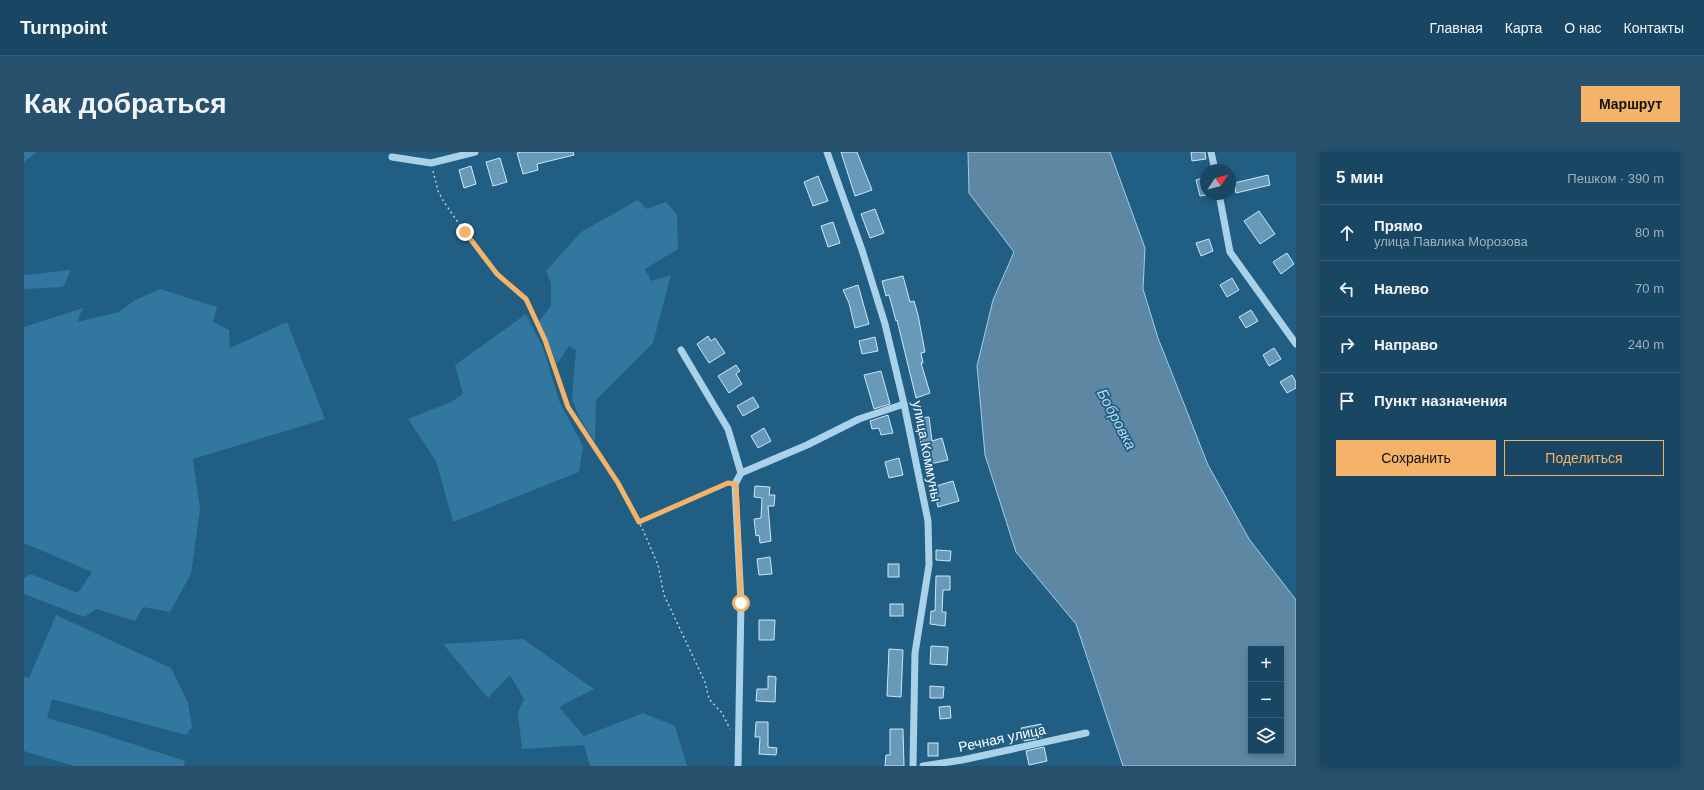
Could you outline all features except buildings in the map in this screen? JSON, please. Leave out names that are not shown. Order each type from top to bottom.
[{"type":"street","points":[[392,157],[431,164],[475,152]]},
{"type":"street","name":"улица Коммуны","points":[[827,152],[862,250],[885,324],[904,404],[928,521],[928,564],[915,653],[913,766]]},
{"type":"street","points":[[1211,152],[1214,164]]},
{"type":"street","points":[[1220,200],[1230,252],[1296,344]]},
{"type":"street","points":[[681,350],[728,429],[741,473],[736,484],[741,603],[738,766]]},
{"type":"street","points":[[741,473],[807,445],[859,419],[904,404]]},
{"type":"street","name":"Речная улица","points":[[923,766],[962,760],[1086,733]]},
{"type":"path","points":[[431,164],[438,191],[448,207],[497,274],[526,299],[545,340],[568,407],[618,483],[639,522],[658,565],[664,595],[705,682],[709,699],[722,713],[732,733]]},
{"type":"path","points":[[639,522],[728,483],[736,484]]},
{"type":"shaded area","points":[[24,152],[37,152],[24,162]]},
{"type":"shaded area","points":[[638,200],[647,209],[666,202],[677,215],[678,249],[645,269],[651,281],[671,275],[653,343],[596,400],[595,442],[579,417],[572,399],[576,350],[569,346],[557,364],[539,321],[551,306],[551,283],[546,271],[581,232]]},
{"type":"shaded area","points":[[71,270],[63,287],[24,289],[24,275]]},
{"type":"shaded area","points":[[160,289],[217,307],[213,322],[229,330],[230,348],[287,322],[325,419],[193,459],[200,509],[191,574],[170,612],[143,607],[135,621],[96,609],[84,617],[24,594],[24,578],[31,574],[78,593],[92,572],[24,543],[24,327],[83,308],[77,322],[119,312],[135,300]]},
{"type":"shaded area","points":[[526,314],[543,348],[560,403],[583,446],[579,472],[453,522],[436,461],[408,419],[451,402],[463,394],[455,365]]},
{"type":"shaded area","points":[[56,615],[171,668],[188,703],[192,727],[186,735],[52,699],[47,718],[93,731],[185,761],[184,766],[74,766],[24,751],[24,676],[29,678]]},
{"type":"shaded area","points":[[523,639],[594,689],[559,707],[584,736],[643,713],[675,726],[687,766],[590,766],[584,745],[522,749],[518,712],[524,699],[510,675],[488,698],[443,644]]},
{"type":"water","name":"Бобровка","points":[[968,152],[1110,152],[1145,248],[1143,289],[1158,338],[1208,465],[1249,539],[1296,600],[1296,766],[1123,766],[1076,624],[1016,552],[985,455],[977,366],[993,300],[1014,252],[969,193]]},
{"type":"route","points":[[465,232],[484,260],[497,274],[526,299],[545,340],[568,407],[618,483],[639,522],[728,483],[736,484],[741,603]]}]
